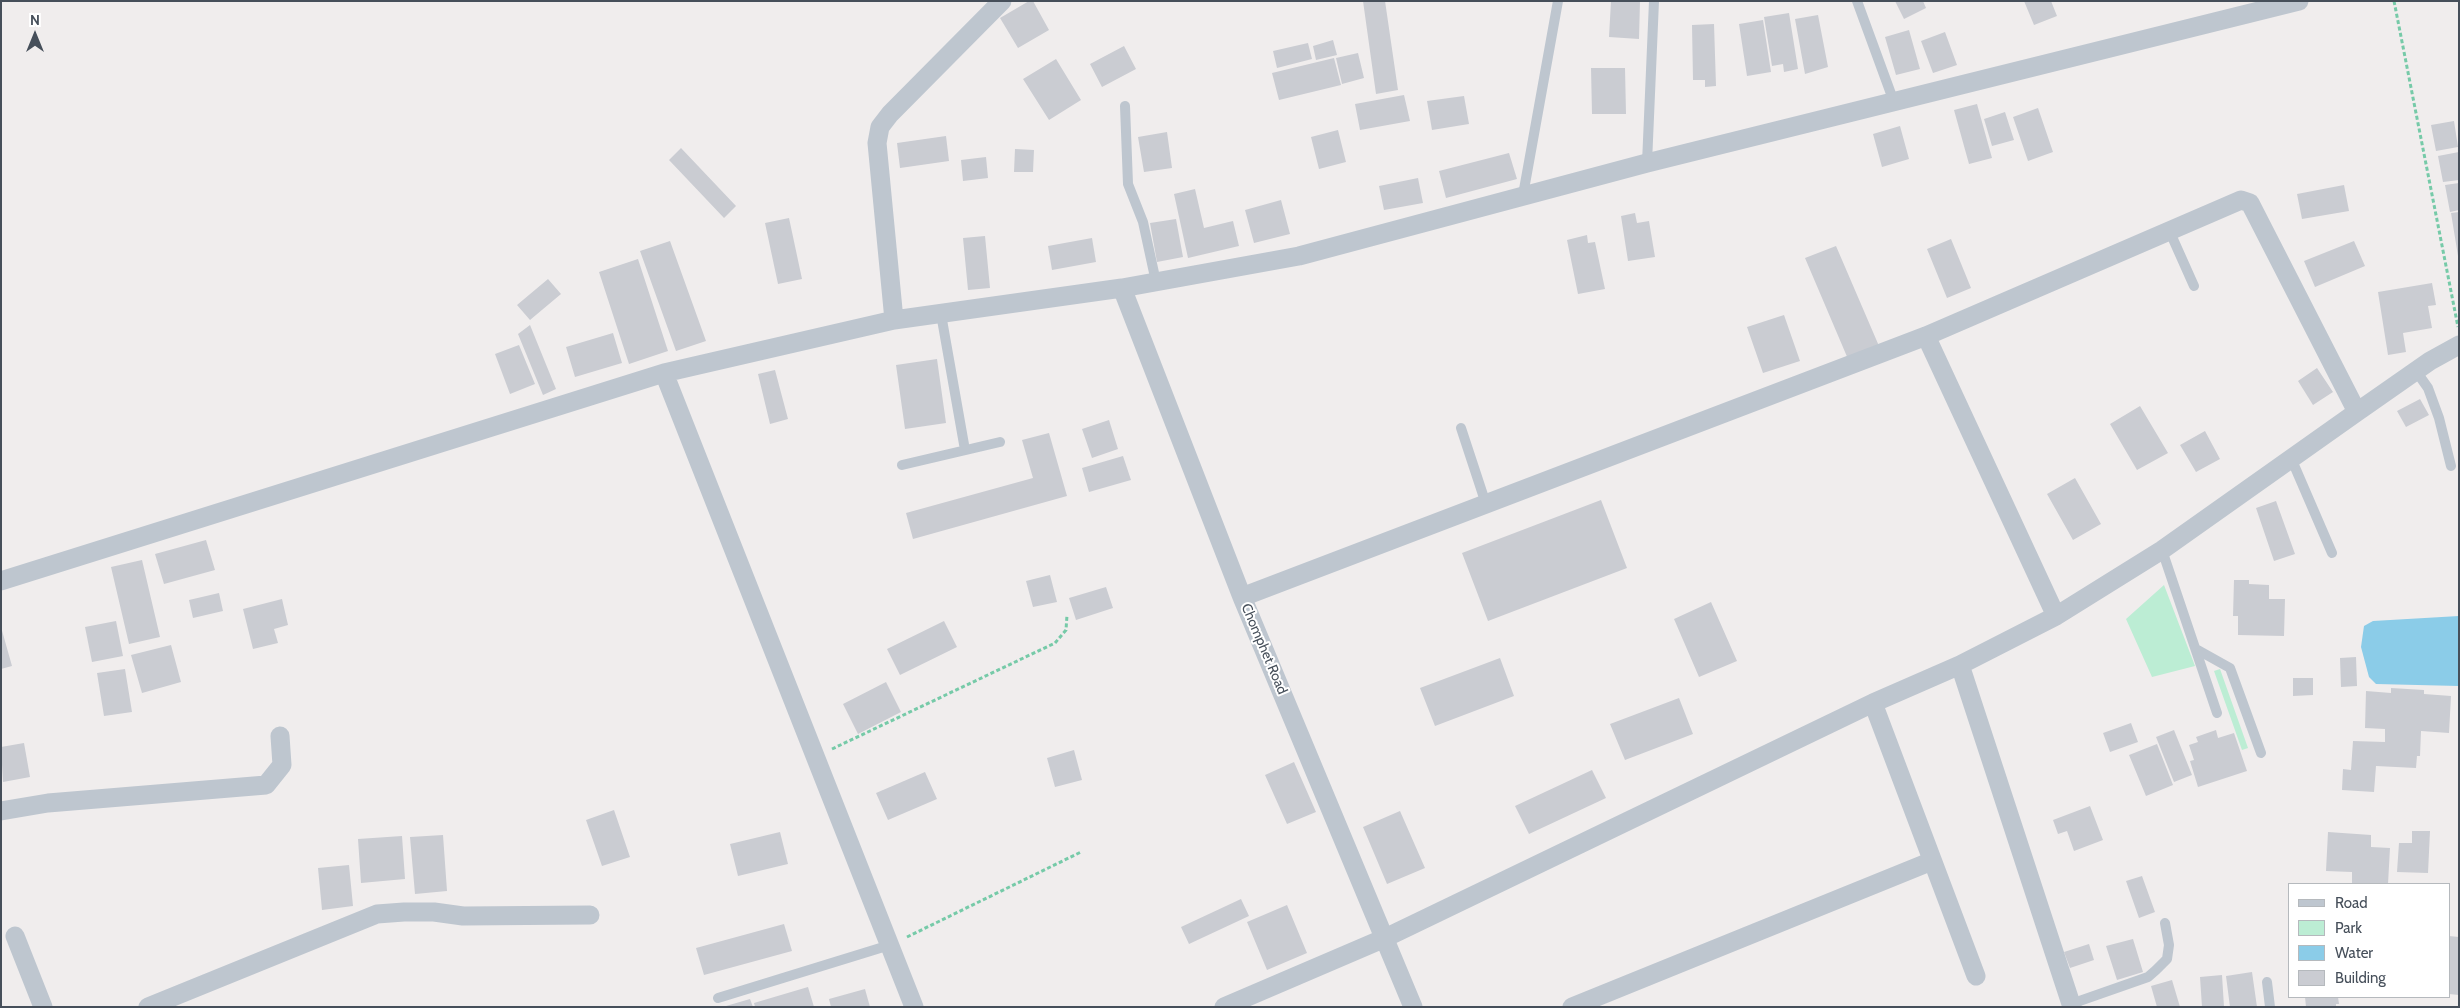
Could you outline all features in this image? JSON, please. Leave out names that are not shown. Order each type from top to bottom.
[{"type":"street","points":[[894,320],[877,143],[880,127],[890,114],[1002,1]]},
{"type":"street","points":[[1,581],[664,373],[894,320],[1122,288],[1299,256],[1647,163],[2299,1]]},
{"type":"street","points":[[1242,597],[1926,336],[2223,206],[2241,200],[2250,203],[2356,412]]},
{"type":"street","name":"Chomphet Road","points":[[1122,288],[1242,597],[1414,1007]]},
{"type":"street","points":[[1926,336],[2056,616]]},
{"type":"street","points":[[1224,1007],[1385,938],[1873,703],[1960,665],[2056,616],[2162,550],[2356,412],[2416,371],[2459,345]]},
{"type":"street","points":[[664,373],[914,1007]]},
{"type":"street","points":[[1960,665],[2071,1005]]},
{"type":"street","points":[[1873,703],[1976,976]]},
{"type":"street","points":[[1,811],[48,803],[266,785],[282,765],[280,736]]},
{"type":"street","points":[[1572,1007],[1932,861]]},
{"type":"street","points":[[148,1007],[377,914],[434,912],[464,916],[590,915]]},
{"type":"street","points":[[15,936],[43,1007]]},
{"type":"lane","points":[[1523,195],[1558,1]]},
{"type":"lane","points":[[1647,163],[1654,1]]},
{"type":"lane","points":[[1857,1],[1894,102]]},
{"type":"lane","points":[[1125,106],[1128,184],[1143,222],[1156,282]]},
{"type":"lane","points":[[2169,230],[2194,286]]},
{"type":"lane","points":[[941,314],[965,450]]},
{"type":"lane","points":[[2416,371],[2428,388],[2439,418],[2451,466]]},
{"type":"lane","points":[[1461,428],[1486,504]]},
{"type":"lane","points":[[902,465],[1000,442]]},
{"type":"lane","points":[[2291,458],[2332,553]]},
{"type":"lane","points":[[2162,550],[2217,713]]},
{"type":"lane","points":[[2196,649],[2230,668],[2261,753]]},
{"type":"lane","points":[[2071,1005],[2148,977],[2167,959],[2169,945],[2165,923]]},
{"type":"lane","points":[[718,998],[890,945]]},
{"type":"lane","points":[[2267,982],[2270,1007]]},
{"type":"path","points":[[2394,1],[2459,330]]},
{"type":"path","points":[[816,757],[1055,643],[1066,630],[1067,615]]},
{"type":"path","points":[[890,945],[1081,852]]},
{"type":"green space","points":[[2164,585],[2195,666],[2152,677],[2126,619]]},
{"type":"green space","points":[[2220,669],[2248,748],[2242,750],[2214,671]]},
{"type":"water","points":[[2459,616],[2459,686],[2376,684],[2369,677],[2361,647],[2364,626],[2373,621]]},
{"type":"building","points":[[1029,1],[1033,1],[1049,30],[1018,48],[1000,18]]},
{"type":"building","points":[[1363,1],[1385,1],[1398,90],[1376,94]]},
{"type":"building","points":[[1611,1],[1640,1],[1639,39],[1609,37]]},
{"type":"building","points":[[1895,1],[1923,1],[1926,8],[1904,19]]},
{"type":"building","points":[[2024,1],[2051,1],[2057,16],[2034,25]]},
{"type":"building","points":[[1789,13],[1798,69],[1784,72],[1783,64],[1772,66],[1764,17]]},
{"type":"building","points":[[1818,15],[1828,67],[1805,74],[1795,19]]},
{"type":"building","points":[[1763,20],[1771,72],[1747,76],[1739,24]]},
{"type":"building","points":[[1714,24],[1716,86],[1705,87],[1705,80],[1693,80],[1692,25]]},
{"type":"building","points":[[1909,30],[1920,69],[1896,75],[1885,37]]},
{"type":"building","points":[[1945,32],[1957,65],[1933,73],[1921,41]]},
{"type":"building","points":[[1333,40],[1337,55],[1316,60],[1313,46]]},
{"type":"building","points":[[1308,43],[1312,59],[1277,68],[1273,51]]},
{"type":"building","points":[[1124,46],[1136,69],[1102,87],[1090,64]]},
{"type":"building","points":[[1358,53],[1364,78],[1342,84],[1336,58]]},
{"type":"building","points":[[1334,58],[1341,85],[1279,100],[1272,73]]},
{"type":"building","points":[[1056,59],[1081,100],[1049,120],[1023,79]]},
{"type":"building","points":[[1591,68],[1625,68],[1626,114],[1592,114]]},
{"type":"building","points":[[1404,95],[1410,121],[1360,130],[1355,104]]},
{"type":"building","points":[[1464,96],[1469,124],[1432,130],[1427,101]]},
{"type":"building","points":[[1977,104],[1992,158],[1969,164],[1954,110]]},
{"type":"building","points":[[2038,108],[2053,152],[2028,161],[2013,117]]},
{"type":"building","points":[[2005,112],[2014,140],[1992,146],[1984,119]]},
{"type":"building","points":[[2454,121],[2458,147],[2436,151],[2431,125]]},
{"type":"building","points":[[1900,126],[1909,159],[1882,167],[1873,134]]},
{"type":"building","points":[[1338,130],[1346,162],[1319,169],[1311,137]]},
{"type":"building","points":[[1167,132],[1172,168],[1144,172],[1138,137]]},
{"type":"building","points":[[946,136],[949,161],[900,168],[897,143]]},
{"type":"building","points":[[681,148],[736,206],[724,218],[669,160]]},
{"type":"building","points":[[1015,149],[1034,150],[1033,172],[1014,172]]},
{"type":"building","points":[[2459,152],[2459,180],[2443,182],[2438,156]]},
{"type":"building","points":[[1509,153],[1517,179],[1446,198],[1439,171]]},
{"type":"building","points":[[986,157],[988,178],[963,181],[961,160]]},
{"type":"building","points":[[1418,178],[1423,203],[1384,210],[1379,186]]},
{"type":"building","points":[[2459,183],[2459,210],[2450,212],[2445,185]]},
{"type":"building","points":[[2344,185],[2349,211],[2302,219],[2297,194]]},
{"type":"building","points":[[1195,189],[1204,228],[1233,221],[1239,246],[1188,258],[1174,194]]},
{"type":"building","points":[[1281,200],[1290,234],[1254,243],[1245,210]]},
{"type":"building","points":[[2459,212],[2459,256],[2458,256],[2451,213]]},
{"type":"building","points":[[1635,213],[1637,223],[1649,221],[1655,257],[1628,261],[1621,216]]},
{"type":"building","points":[[789,218],[802,279],[778,284],[765,223]]},
{"type":"building","points":[[1176,219],[1183,257],[1157,262],[1150,223]]},
{"type":"building","points":[[1587,235],[1588,243],[1595,242],[1605,289],[1578,294],[1567,240]]},
{"type":"building","points":[[985,236],[990,288],[968,290],[963,238]]},
{"type":"building","points":[[1092,238],[1096,262],[1052,270],[1048,246]]},
{"type":"building","points":[[1951,239],[1971,288],[1947,298],[1927,249]]},
{"type":"building","points":[[670,241],[706,341],[676,351],[640,251]]},
{"type":"building","points":[[2354,241],[2365,266],[2315,287],[2304,261]]},
{"type":"building","points":[[1836,246],[1879,346],[1848,359],[1805,258]]},
{"type":"building","points":[[638,259],[668,351],[629,364],[599,272]]},
{"type":"building","points":[[548,279],[561,294],[530,320],[517,305]]},
{"type":"building","points":[[2432,283],[2436,305],[2428,306],[2432,328],[2403,333],[2406,352],[2388,355],[2378,292]]},
{"type":"building","points":[[1784,315],[1800,361],[1763,373],[1747,327]]},
{"type":"building","points":[[530,325],[556,389],[543,395],[518,334]]},
{"type":"building","points":[[613,333],[622,363],[575,377],[566,347]]},
{"type":"building","points":[[519,345],[535,384],[510,394],[495,354]]},
{"type":"building","points":[[937,359],[946,423],[905,429],[896,365]]},
{"type":"building","points":[[2317,368],[2333,392],[2313,405],[2298,381]]},
{"type":"building","points":[[775,370],[788,419],[770,424],[758,374]]},
{"type":"building","points":[[2420,399],[2429,415],[2406,427],[2397,411]]},
{"type":"building","points":[[2140,406],[2168,453],[2137,470],[2110,424]]},
{"type":"building","points":[[1109,420],[1118,449],[1092,458],[1082,429]]},
{"type":"building","points":[[2205,431],[2220,459],[2196,472],[2180,445]]},
{"type":"building","points":[[1049,433],[1067,496],[913,539],[906,513],[1033,478],[1022,440]]},
{"type":"building","points":[[1123,456],[1131,480],[1089,492],[1082,468]]},
{"type":"building","points":[[2075,478],[2101,524],[2073,540],[2047,494]]},
{"type":"building","points":[[1601,500],[1627,568],[1488,621],[1462,553]]},
{"type":"building","points":[[2276,501],[2295,554],[2274,561],[2256,508]]},
{"type":"building","points":[[206,540],[215,570],[164,584],[155,554]]},
{"type":"building","points":[[142,560],[160,637],[129,644],[111,567]]},
{"type":"building","points":[[1050,575],[1057,602],[1033,607],[1026,581]]},
{"type":"building","points":[[2234,580],[2249,580],[2249,584],[2269,585],[2269,599],[2285,599],[2284,636],[2238,635],[2238,616],[2233,616]]},
{"type":"building","points":[[1106,587],[1113,608],[1076,620],[1069,598]]},
{"type":"building","points":[[219,593],[223,611],[193,618],[189,600]]},
{"type":"building","points":[[282,599],[288,625],[274,629],[278,643],[253,649],[243,609]]},
{"type":"building","points":[[1711,602],[1737,661],[1699,677],[1674,619]]},
{"type":"building","points":[[116,621],[123,656],[92,662],[85,627]]},
{"type":"building","points":[[944,621],[957,647],[900,675],[887,649]]},
{"type":"building","points":[[1,627],[12,666],[1,669]]},
{"type":"building","points":[[171,645],[181,682],[142,693],[131,655]]},
{"type":"building","points":[[2356,657],[2357,686],[2341,687],[2340,658]]},
{"type":"building","points":[[1500,658],[1514,696],[1435,726],[1420,688]]},
{"type":"building","points":[[125,669],[132,712],[104,716],[97,673]]},
{"type":"building","points":[[2293,678],[2313,678],[2313,695],[2293,696]]},
{"type":"building","points":[[886,682],[901,712],[858,734],[843,704]]},
{"type":"building","points":[[2391,688],[2424,690],[2424,694],[2451,696],[2449,733],[2421,731],[2420,756],[2417,756],[2416,768],[2376,766],[2374,792],[2342,790],[2343,769],[2351,770],[2353,741],[2385,742],[2385,729],[2365,728],[2366,691],[2391,693]]},
{"type":"building","points":[[1679,698],[1693,734],[1625,760],[1610,724]]},
{"type":"building","points":[[2131,723],[2138,742],[2110,752],[2103,733]]},
{"type":"building","points":[[2174,730],[2192,775],[2174,782],[2156,737]]},
{"type":"building","points":[[2216,730],[2218,738],[2234,733],[2247,771],[2198,787],[2190,761],[2194,760],[2189,745],[2198,742],[2196,737]]},
{"type":"building","points":[[24,743],[30,777],[3,782],[1,747]]},
{"type":"building","points":[[2157,744],[2173,785],[2146,796],[2129,755]]},
{"type":"building","points":[[1074,750],[1082,780],[1055,787],[1047,758]]},
{"type":"building","points":[[1294,762],[1316,812],[1287,824],[1265,775]]},
{"type":"building","points":[[1592,770],[1606,798],[1529,834],[1515,806]]},
{"type":"building","points":[[925,772],[937,799],[888,820],[876,793]]},
{"type":"building","points":[[2090,806],[2103,840],[2074,851],[2067,831],[2058,834],[2053,820]]},
{"type":"building","points":[[614,810],[630,857],[602,866],[586,820]]},
{"type":"building","points":[[1400,811],[1425,868],[1387,884],[1363,827]]},
{"type":"building","points":[[2412,831],[2430,831],[2428,873],[2397,872],[2399,843],[2412,843]]},
{"type":"building","points":[[780,832],[788,864],[738,876],[730,844]]},
{"type":"building","points":[[2328,832],[2371,835],[2371,847],[2390,848],[2388,883],[2352,883],[2352,872],[2326,871]]},
{"type":"building","points":[[443,835],[447,891],[415,894],[410,837]]},
{"type":"building","points":[[402,836],[405,879],[361,883],[358,839]]},
{"type":"building","points":[[349,865],[353,906],[322,910],[318,868]]},
{"type":"building","points":[[2142,876],[2155,912],[2139,918],[2126,881]]},
{"type":"building","points":[[1241,899],[1249,916],[1189,944],[1181,927]]},
{"type":"building","points":[[1287,905],[1307,953],[1267,970],[1247,922]]},
{"type":"building","points":[[784,924],[792,951],[704,975],[696,948]]},
{"type":"building","points":[[2450,936],[2459,937],[2459,995],[2450,994]]},
{"type":"building","points":[[2133,939],[2143,972],[2117,980],[2106,946]]},
{"type":"building","points":[[2089,944],[2094,960],[2070,968],[2064,952]]},
{"type":"building","points":[[2252,972],[2257,1007],[2230,1007],[2226,976]]},
{"type":"building","points":[[2222,975],[2224,1007],[2202,1007],[2200,977]]},
{"type":"building","points":[[2172,980],[2180,1007],[2157,1007],[2151,986]]},
{"type":"building","points":[[808,987],[814,1007],[755,1007],[754,1003]]},
{"type":"building","points":[[865,989],[870,1007],[831,1007],[829,999]]},
{"type":"building","points":[[2305,998],[2338,998],[2339,1004],[2336,1004],[2336,1007],[2306,1007]]},
{"type":"building","points":[[750,999],[753,1007],[726,1007],[726,1006]]}]
